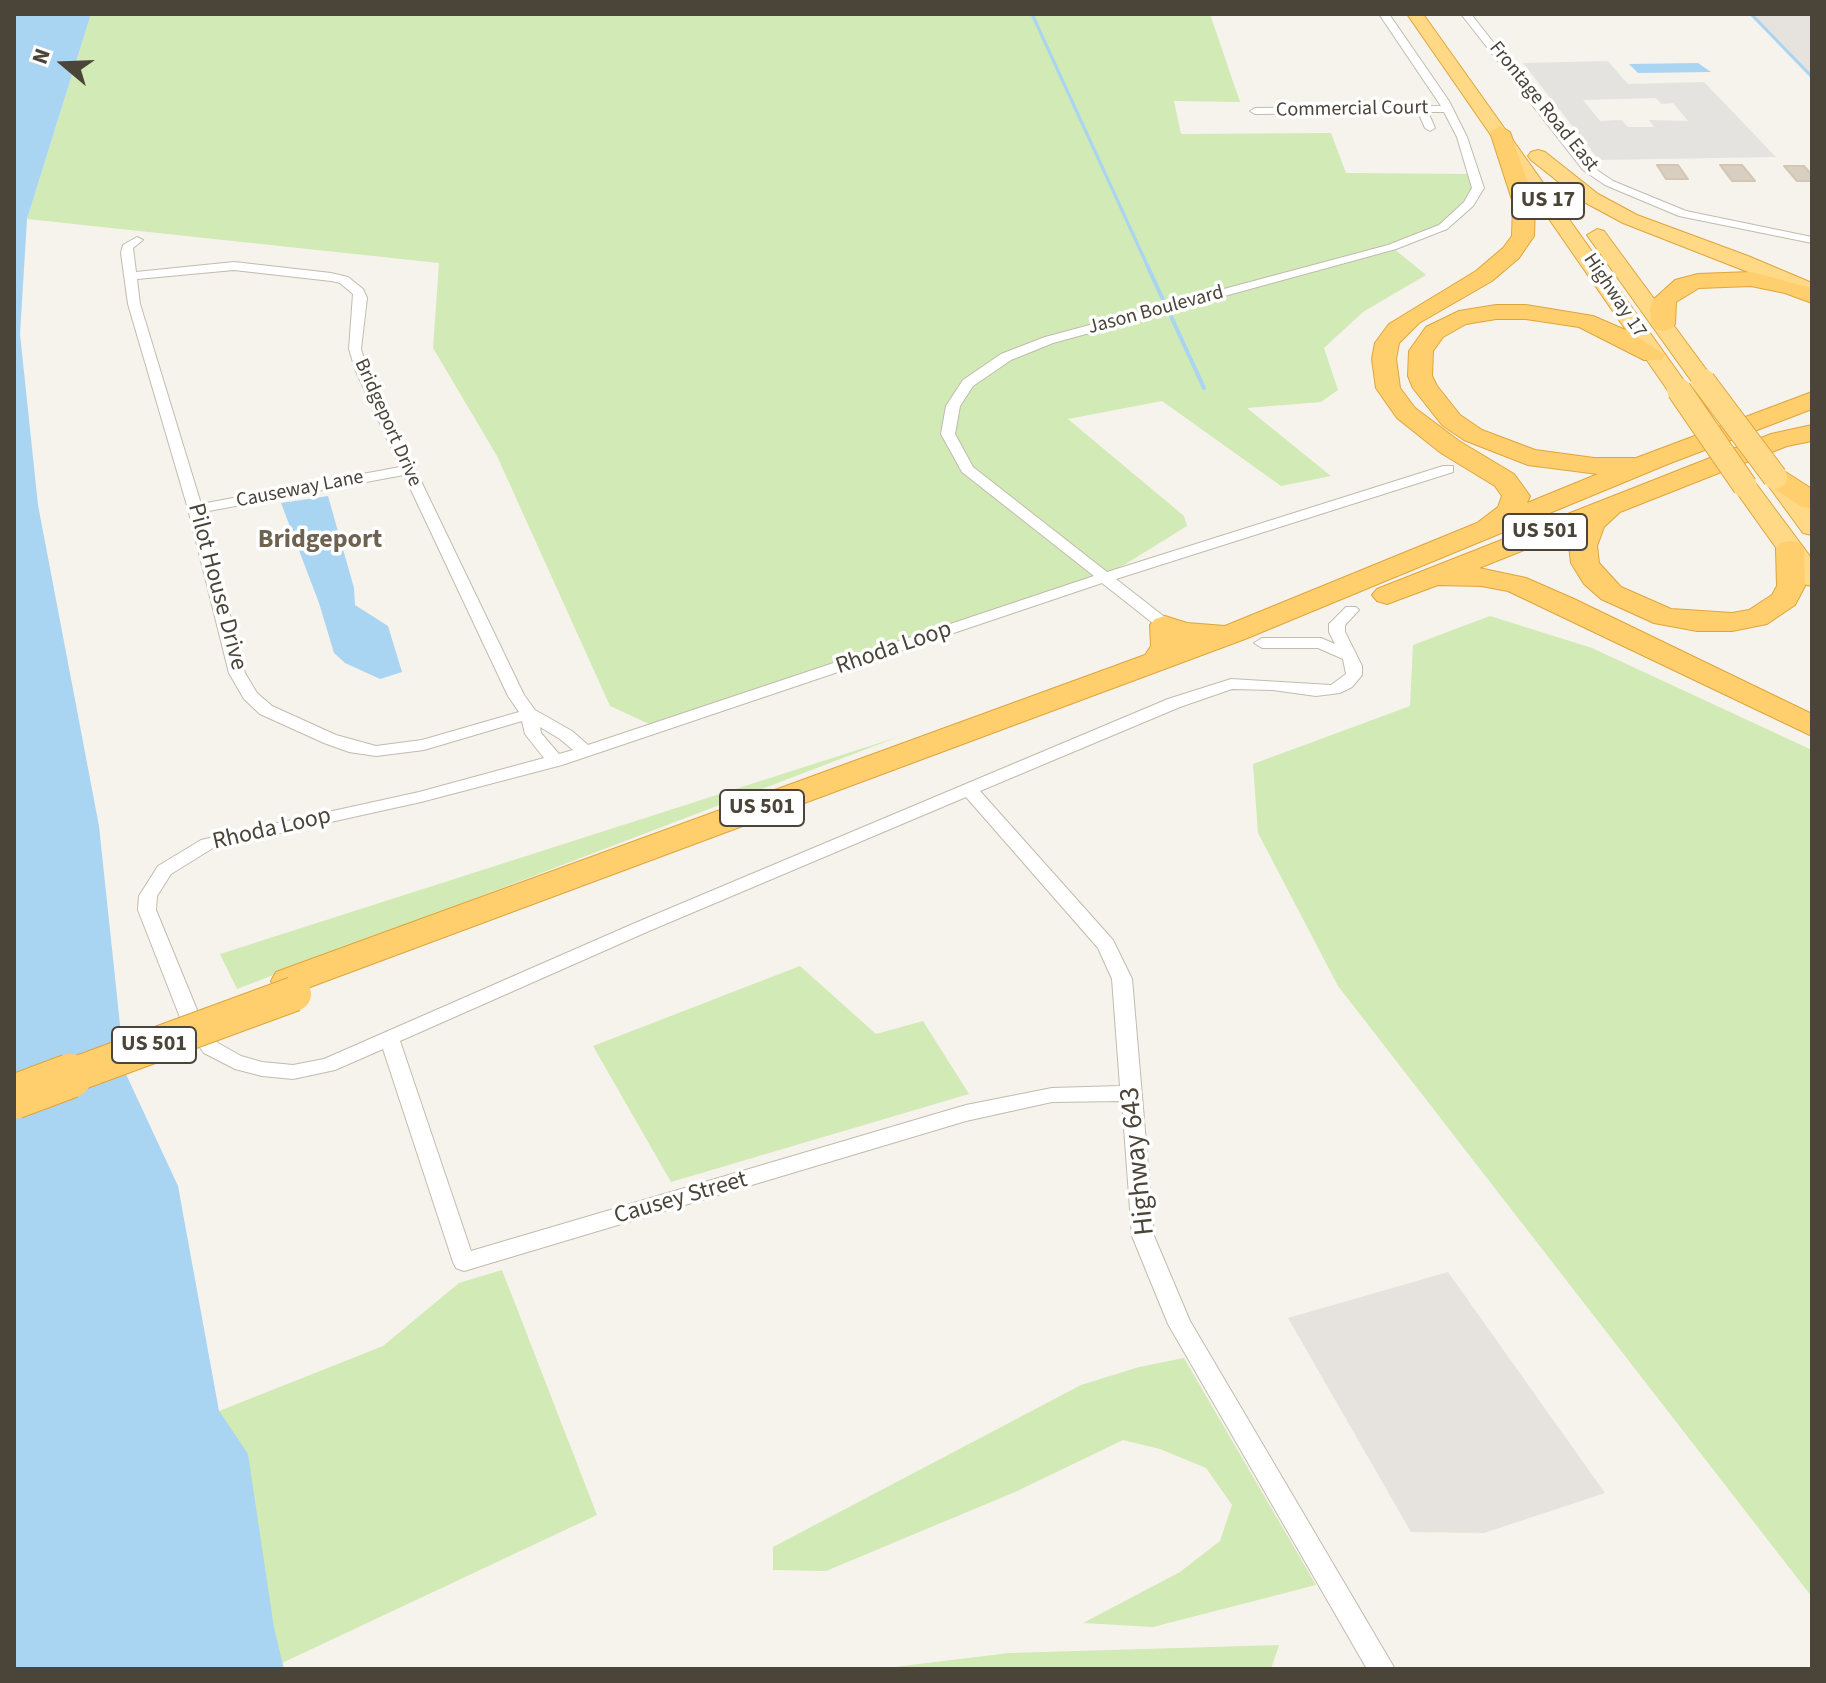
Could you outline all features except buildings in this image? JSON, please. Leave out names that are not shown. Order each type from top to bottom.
[{"type":"highway","name":"Highway 17","points":[[1415,14],[1812,578]]},
{"type":"highway","name":"Highway 17","points":[[1434,14],[1812,527]]},
{"type":"highway","points":[[1482,530],[1510,511],[1516,496],[1505,480],[1450,447],[1406,413],[1388,388],[1384,359],[1387,343],[1397,329],[1484,276],[1511,253],[1523,236],[1524,203],[1500,132]]},
{"type":"highway","points":[[1538,156],[1591,198],[1630,219],[1741,260],[1812,294]]},
{"type":"highway","points":[[1663,324],[1662,308],[1666,299],[1683,285],[1698,281],[1751,279],[1812,294]]},
{"type":"highway","points":[[1653,355],[1585,321],[1556,315],[1496,312],[1459,318],[1434,332],[1421,351],[1420,376],[1435,403],[1451,420],[1473,435],[1528,457],[1594,466],[1659,458]]},
{"type":"highway","name":"US 501","points":[[14,1081],[291,988],[1248,638],[1482,530],[1812,400]]},
{"type":"highway","name":"US 501","points":[[14,1097],[291,988],[1156,662],[1351,610],[1780,439],[1812,433]]},
{"type":"highway","points":[[1775,477],[1812,501]]},
{"type":"highway","points":[[1610,506],[1593,522],[1586,534],[1583,546],[1585,563],[1594,578],[1611,593],[1664,617],[1697,622],[1732,622],[1757,618],[1772,610],[1785,599],[1791,586],[1790,549]]},
{"type":"highway","points":[[1428,578],[1481,577],[1516,584],[1812,726]]},
{"type":"highway","points":[[1156,662],[1166,646],[1165,625],[1206,635],[1248,638]]},
{"type":"street","name":"Jason Boulevard","points":[[1165,625],[967,469],[948,434],[953,406],[968,383],[1006,357],[1049,340],[1392,247],[1443,227],[1469,204],[1478,188],[1467,149],[1448,109],[1384,14]]},
{"type":"street","name":"Frontage Road East","points":[[1466,14],[1587,168],[1609,183],[1683,214],[1812,240]]},
{"type":"street","points":[[1422,109],[1430,128]]},
{"type":"street","name":"Commercial Court","points":[[1255,111],[1448,109]]},
{"type":"street","name":"Pilot House Drive","points":[[137,240],[127,247],[134,304],[195,509],[237,673],[250,696],[266,710],[330,739],[376,751],[424,745],[529,714]]},
{"type":"street","name":"Bridgeport Drive","points":[[132,276],[234,266],[331,277],[353,285],[361,298],[355,349],[361,369],[406,470],[516,696],[529,714],[533,734],[556,761]]},
{"type":"street","name":"Rhoda Loop","points":[[1350,657],[1354,675],[1334,690],[1231,684],[1174,703],[328,1065],[293,1072],[235,1062],[211,1048],[193,1025],[147,910],[148,896],[155,879],[164,870],[196,849],[221,839],[421,797],[556,761],[1103,578],[1448,469]]},
{"type":"street","name":"Causeway Lane","points":[[195,509],[406,470]]},
{"type":"street","points":[[1350,657],[1338,640],[1337,624],[1351,610]]},
{"type":"street","points":[[1248,638],[1321,643],[1350,657]]},
{"type":"street","name":"Bridgeport Drive","points":[[529,714],[566,735],[585,752]]},
{"type":"street","name":"Highway 643","points":[[970,791],[1106,945],[1122,979],[1143,1236],[1180,1324],[1382,1669]]},
{"type":"street","name":"Causey Street","points":[[389,1038],[464,1262],[966,1113],[1052,1095],[1129,1093]]},
{"type":"shaded area","points":[[1751,14],[1812,14],[1812,78]]},
{"type":"shaded area","points":[[1608,61],[1628,84],[1704,82],[1776,157],[1599,160],[1523,63]],"holes":[[[1656,98],[1661,104],[1673,103],[1688,121],[1649,120],[1654,127],[1628,127],[1622,120],[1600,121],[1583,100]]]},
{"type":"shaded area","points":[[1448,1272],[1605,1493],[1484,1533],[1411,1532],[1288,1318]]},
{"type":"green space","points":[[91,14],[1210,14],[1240,102],[1174,101],[1181,134],[1331,133],[1346,173],[1476,174],[1478,188],[1443,227],[1393,248],[1426,275],[1363,312],[1324,348],[1338,390],[1321,402],[1247,408],[1331,476],[1281,486],[1162,401],[1068,419],[1184,516],[1187,526],[1103,578],[658,728],[610,706],[497,456],[433,348],[439,263],[27,219]]},
{"type":"green space","points":[[1490,616],[1592,648],[1812,750],[1812,1597],[1338,986],[1258,833],[1253,764],[1410,706],[1413,645]]},
{"type":"green space","points":[[898,737],[237,989],[220,954]]},
{"type":"green space","points":[[800,966],[876,1034],[923,1021],[969,1094],[671,1182],[593,1046]]},
{"type":"green space","points":[[502,1270],[597,1515],[282,1663],[219,1411],[383,1346],[459,1283]]},
{"type":"green space","points":[[1184,1358],[1316,1585],[1153,1627],[1083,1623],[1180,1572],[1220,1541],[1232,1505],[1206,1468],[1160,1449],[1123,1440],[1015,1492],[826,1571],[773,1570],[773,1547],[1081,1385],[1139,1367]]},
{"type":"green space","points":[[1279,1645],[1271,1669],[878,1669],[1009,1653]]},
{"type":"water","points":[[14,14],[91,14],[27,219],[20,334],[38,505],[99,826],[125,1072],[178,1186],[219,1411],[248,1454],[274,1628],[284,1669],[14,1669]]},
{"type":"water","points":[[1698,63],[1711,72],[1638,73],[1629,64]]},
{"type":"water","points":[[328,496],[354,588],[355,605],[388,626],[402,672],[380,679],[345,663],[334,653],[319,603],[281,503]]},
{"type":"waterway","points":[[1032,14],[1148,267]]},
{"type":"waterway","points":[[1751,14],[1812,77]]},
{"type":"waterway","points":[[1147,265],[1165,304]]},
{"type":"waterway","points":[[1169,312],[1204,388]]},
{"type":"district","name":"Bridgeport","points":[[320,541]]}]
